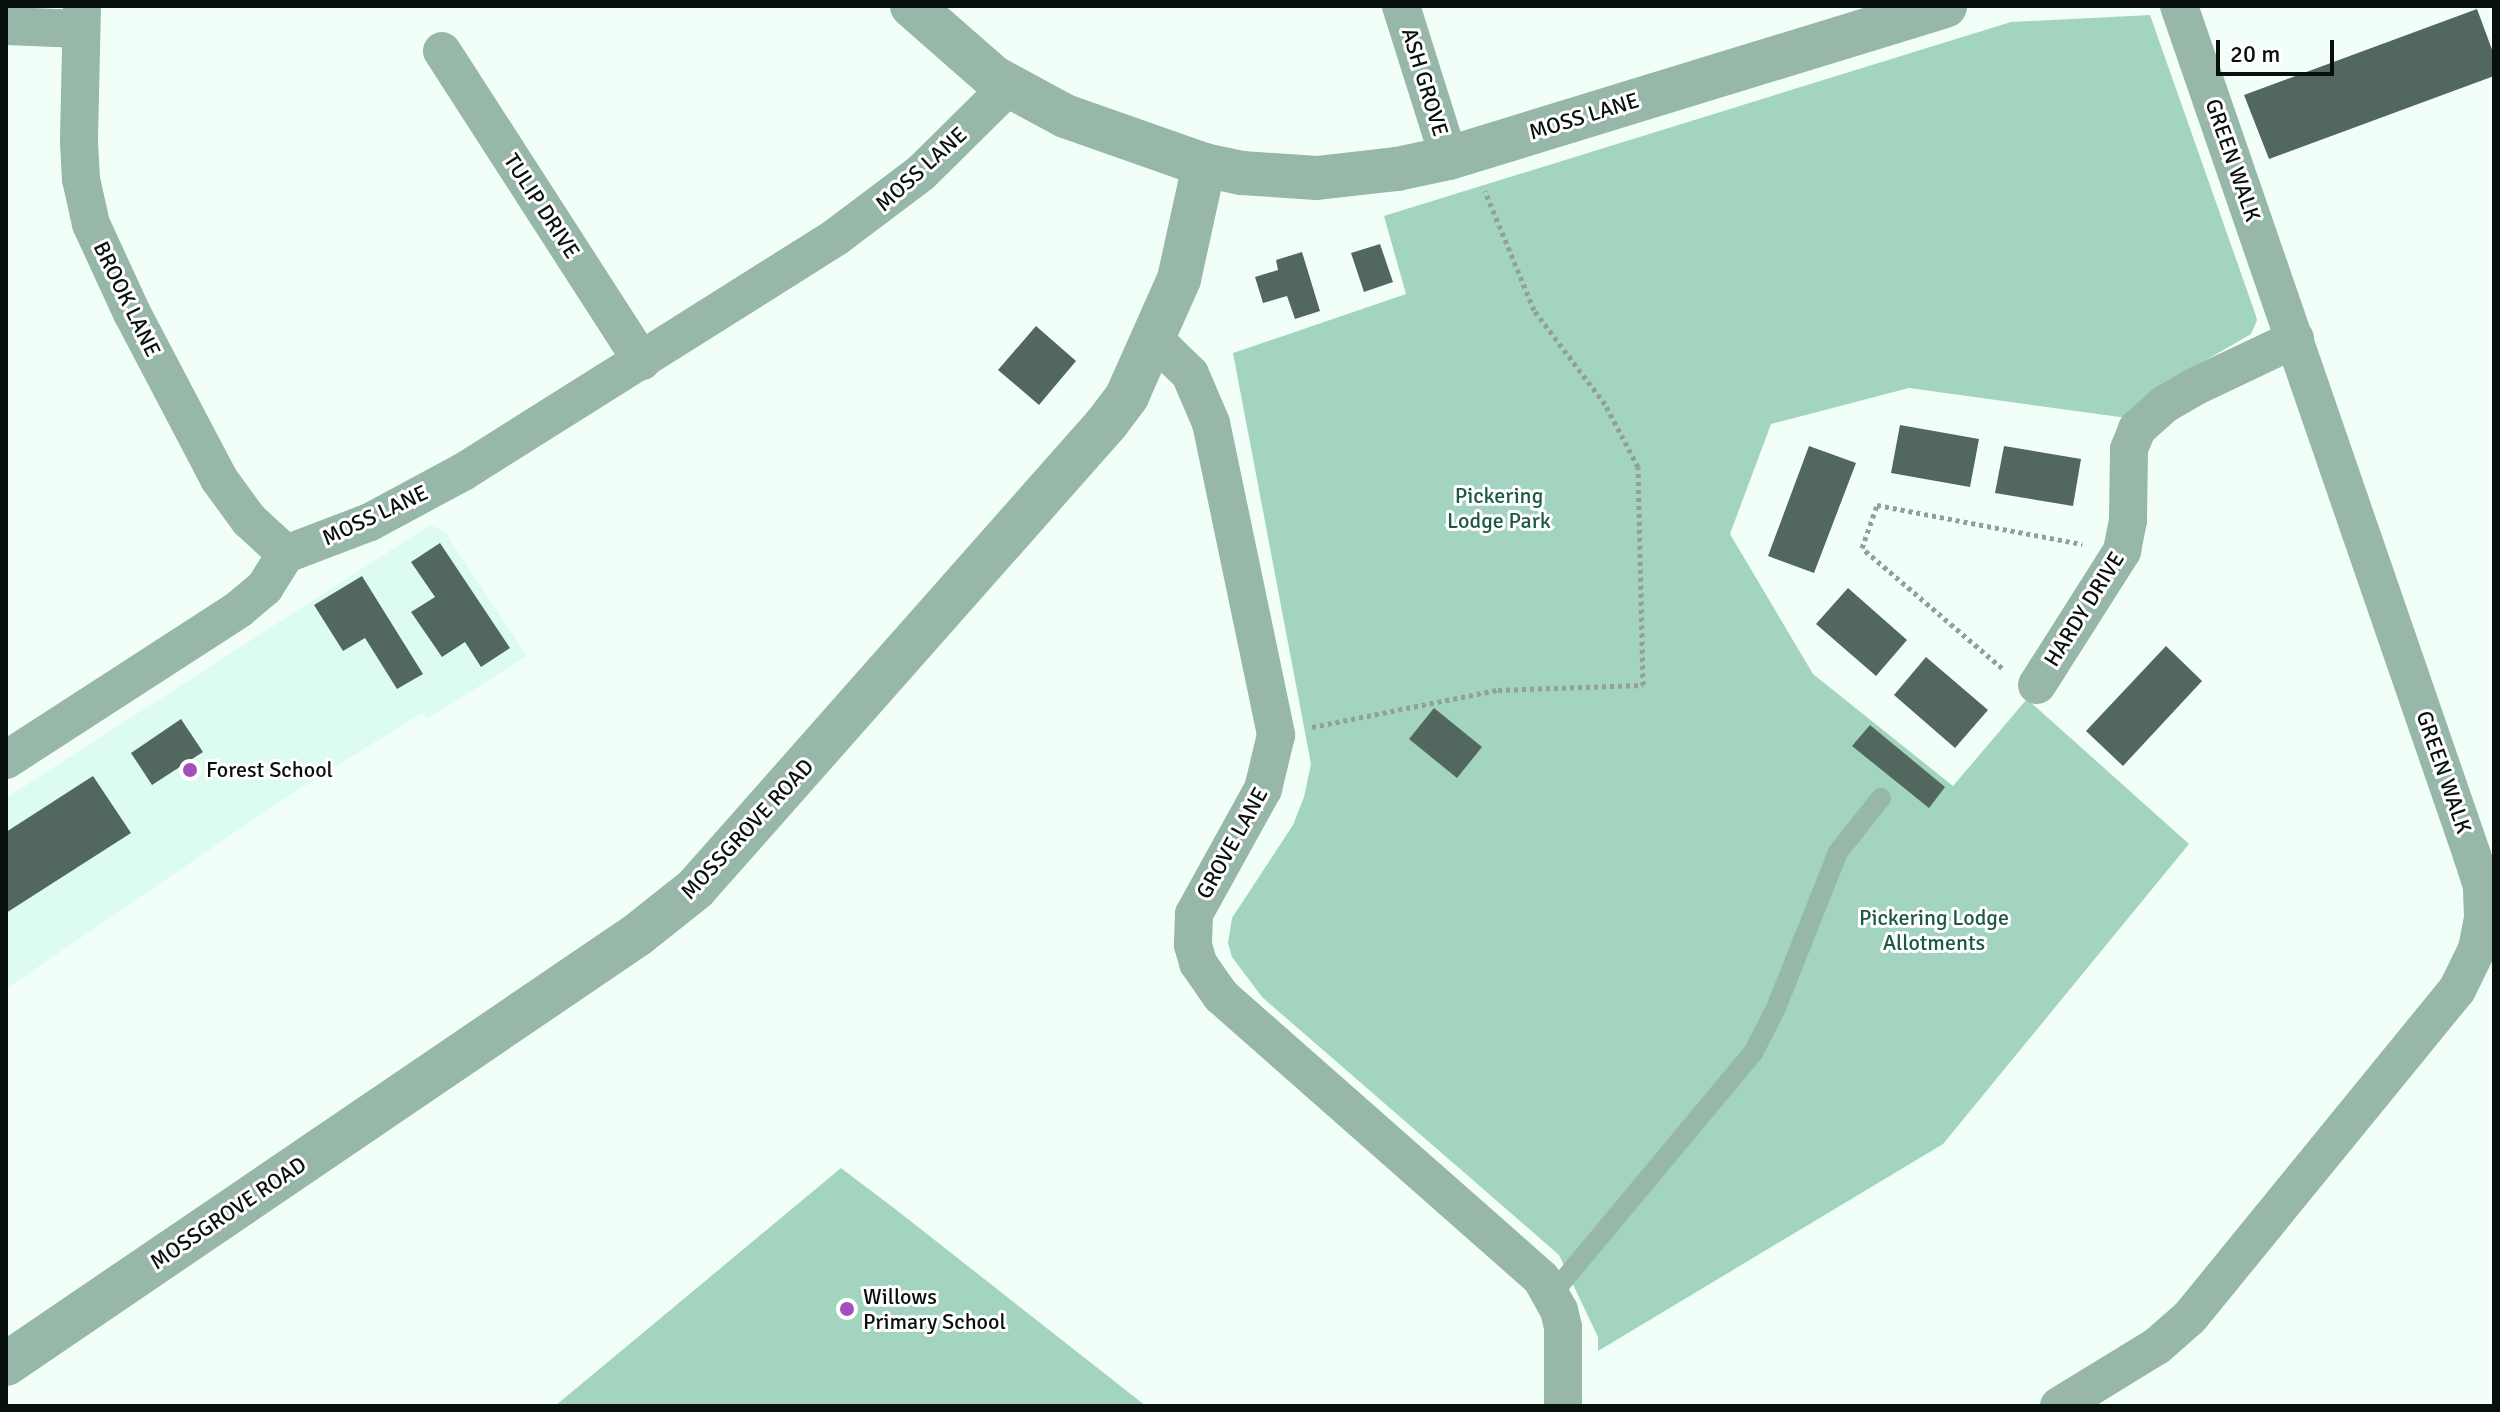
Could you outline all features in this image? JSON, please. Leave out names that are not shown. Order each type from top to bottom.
[{"type":"street","points":[[912,6],[1008,87]]},
{"type":"street","name":"ASH GROVE","points":[[1401,6],[1460,154]]},
{"type":"street","name":"MOSS LANE","points":[[286,554],[370,522],[406,504],[642,361],[883,204],[921,173],[1008,87],[1098,130],[1204,165],[1242,173],[1317,178],[1397,169],[1460,154],[1945,6]]},
{"type":"street","name":"GREEN WALK","points":[[2059,1406],[2157,1346],[2190,1317],[2434,1020],[2482,976],[2482,886],[2179,6]]},
{"type":"street","points":[[6,26],[81,17]]},
{"type":"street","name":"BROOK LANE","points":[[81,17],[81,179],[85,204],[101,250],[219,479],[249,520],[286,554]]},
{"type":"street","name":"TULIP DRIVE","points":[[442,51],[642,361]]},
{"type":"street","name":"MOSSGROVE ROAD","points":[[6,1364],[637,935],[695,889],[1107,423],[1140,374],[1155,340],[1189,242],[1204,165]]},
{"type":"street","name":"HARDY DRIVE","points":[[2037,685],[2122,551],[2128,521],[2129,449],[2137,429],[2165,404],[2194,387],[2295,339]]},
{"type":"street","name":"GROVE LANE","points":[[1155,340],[1190,374],[1211,423],[1276,735],[1271,768],[1263,789],[1194,914],[1193,945],[1198,963],[1221,996],[1526,1263],[1552,1294],[1563,1327],[1563,1406]]},
{"type":"street","points":[[6,760],[239,609],[265,587],[286,554]]},
{"type":"lane","points":[[1552,1294],[1753,1053],[1776,1008],[1838,852],[1881,798]]},
{"type":"path","points":[[1276,735],[1498,690],[1643,685],[1638,467],[1605,404],[1534,310],[1460,154]]},
{"type":"path","points":[[2037,685],[2031,692],[1862,548],[1877,505],[2122,551]]},
{"type":"shaded area","name":"Forest School","points":[[430,525],[445,532],[527,656],[427,719],[422,713],[282,800],[6,989],[6,798]]},
{"type":"green space","name":"Pickering Lodge Park","points":[[2150,15],[2255,313],[2257,320],[2251,334],[2165,384],[2127,418],[1909,388],[1771,424],[1730,534],[1813,674],[1953,786],[2027,699],[2189,844],[1943,1144],[1598,1351],[1598,1337],[1559,1255],[1262,997],[1232,957],[1228,943],[1232,918],[1293,825],[1304,797],[1311,764],[1233,353],[1406,294],[1384,216],[2011,22]]},
{"type":"green space","name":"Willows Primary School","points":[[841,1168],[899,1212],[1146,1406],[555,1406]]},
{"type":"building","points":[[2477,9],[2494,55],[2494,76],[2269,159],[2244,95]]},
{"type":"building","points":[[1380,244],[1393,282],[1364,292],[1351,253]]},
{"type":"building","points":[[1302,252],[1320,311],[1295,319],[1287,296],[1263,303],[1255,277],[1278,270],[1276,260]]},
{"type":"building","points":[[1036,326],[1076,361],[1039,405],[998,370]]},
{"type":"building","points":[[1900,425],[1979,439],[1970,487],[1891,473]]},
{"type":"building","points":[[1809,446],[1856,463],[1814,573],[1768,556]]},
{"type":"building","points":[[2004,446],[2081,459],[2073,506],[1995,493]]},
{"type":"building","points":[[440,543],[510,648],[481,667],[465,642],[442,657],[411,612],[435,597],[411,562]]},
{"type":"building","points":[[362,576],[423,674],[397,689],[365,638],[343,651],[314,605]]},
{"type":"building","points":[[1848,588],[1907,640],[1876,676],[1816,624]]},
{"type":"building","points":[[2166,646],[2202,681],[2123,766],[2086,731]]},
{"type":"building","points":[[1926,657],[1988,710],[1955,748],[1894,695]]},
{"type":"building","points":[[1434,708],[1482,747],[1457,778],[1409,739]]},
{"type":"building","points":[[181,719],[203,752],[152,785],[131,753]]},
{"type":"building","points":[[1870,725],[1945,787],[1929,808],[1852,746]]},
{"type":"building","points":[[93,776],[131,833],[6,913],[6,832]]},
{"type":"place","name":"Forest School","points":[[190,770]]},
{"type":"place","name":"Willows Primary School","points":[[847,1309]]},
{"type":"park label","name":"Pickering Lodge Allotments","points":[[1934,930]]}]
